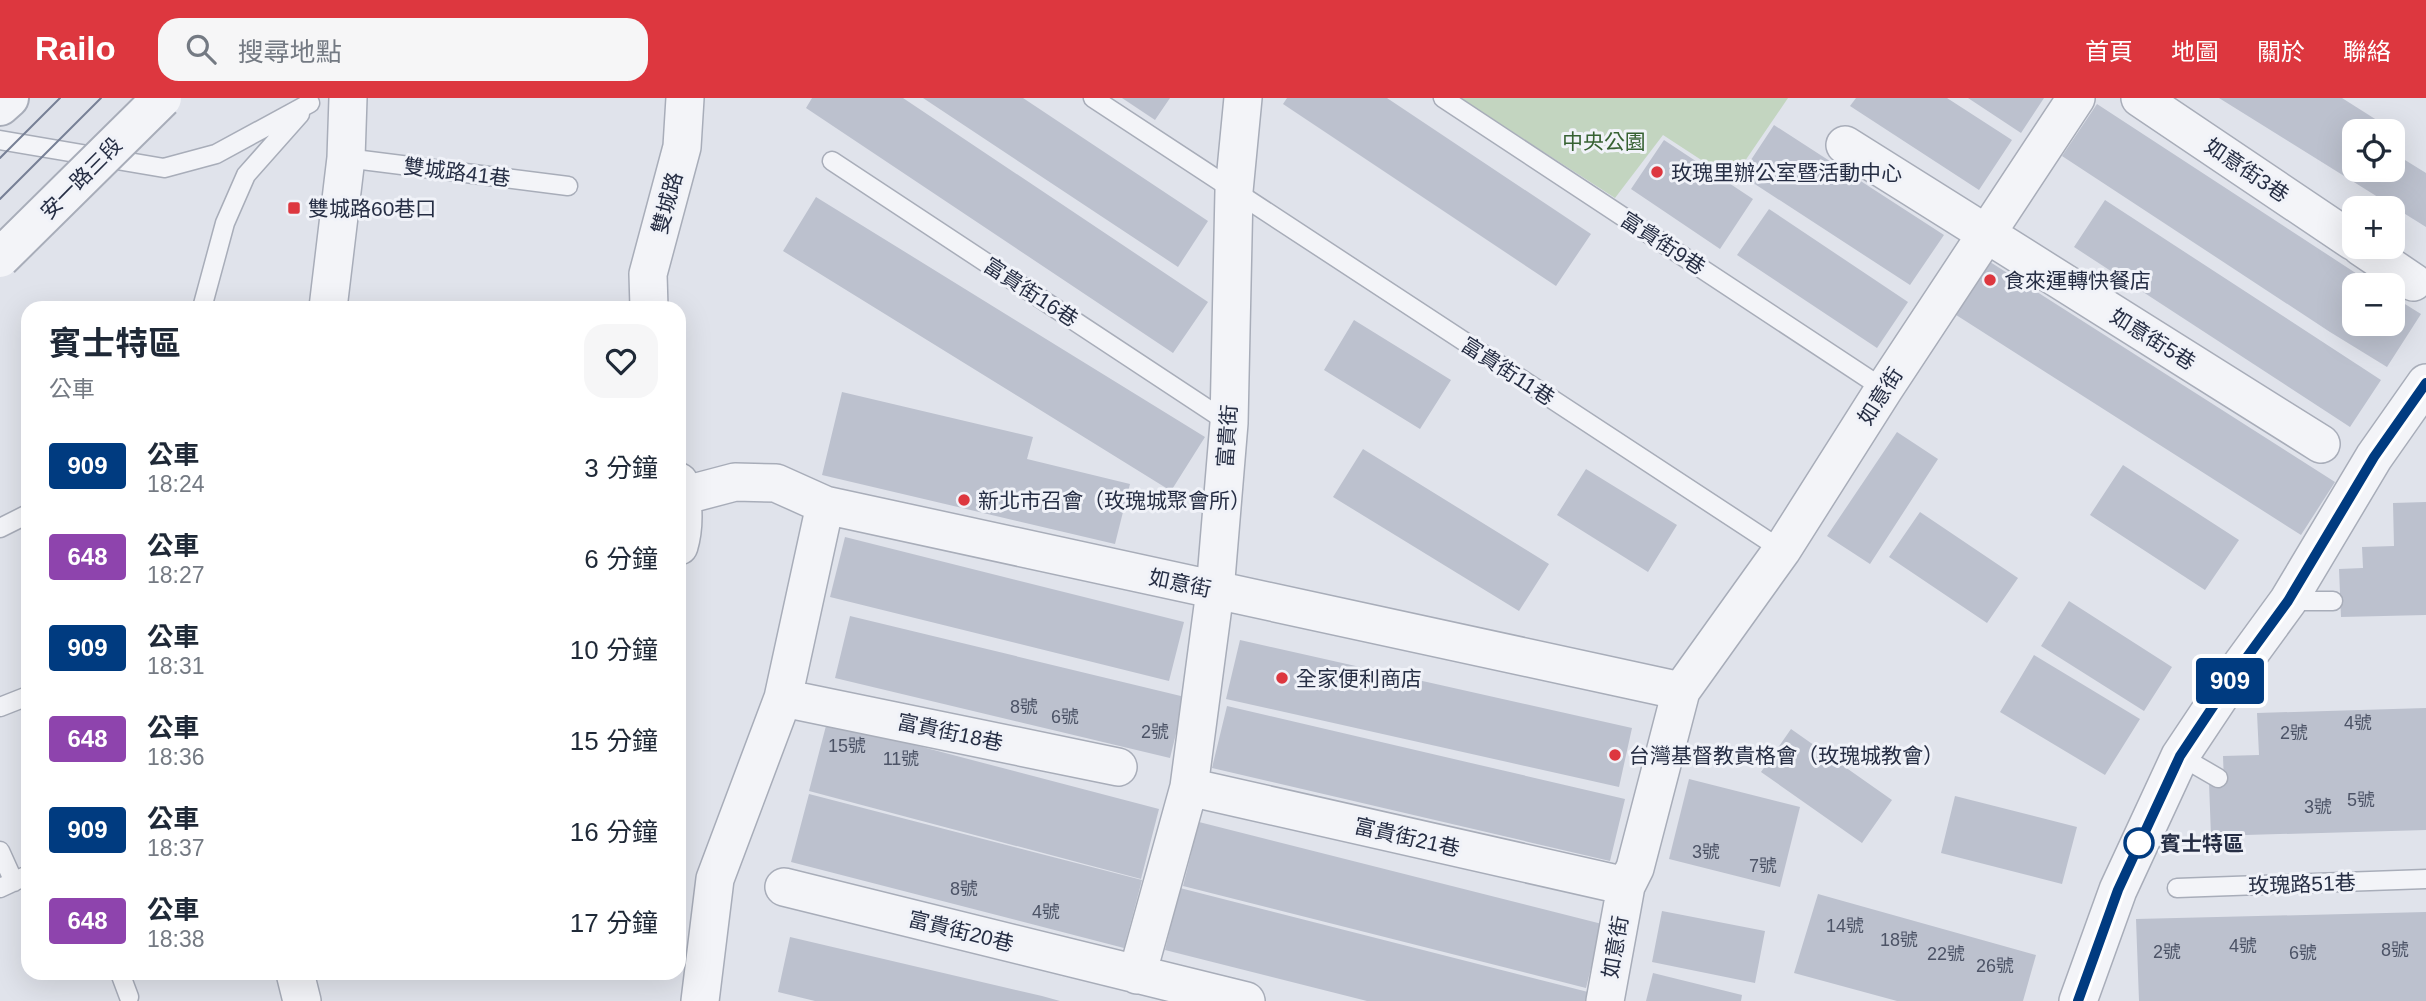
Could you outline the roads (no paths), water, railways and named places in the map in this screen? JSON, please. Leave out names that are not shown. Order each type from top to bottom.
[{"type":"street","points":[[0,106],[9,98]]},
{"type":"street","name":"安一路三段","points":[[0,258],[162,98]]},
{"type":"street","points":[[329,301],[346,158],[348,98]]},
{"type":"street","name":"雙城路","points":[[649,301],[648,274],[682,147],[685,98]]},
{"type":"street","name":"富貴街","points":[[1137,975],[1189,788],[1215,591],[1229,423],[1234,191],[1243,98]]},
{"type":"street","name":"如意街","points":[[1605,1001],[1626,886],[1635,868],[1681,691],[1782,550],[1884,389],[2076,98]]},
{"type":"street","name":"如意街3巷","points":[[2140,98],[2342,234]]},
{"type":"street","name":"如意街5巷","points":[[1845,145],[2321,444]]},
{"type":"street","points":[[2379,259],[2413,282]]},
{"type":"street","points":[[2078,1001],[2118,890],[2180,756],[2288,601],[2374,457],[2426,383]]},
{"type":"street","name":"如意街","points":[[686,488],[735,482],[776,483],[825,505],[1681,691]]},
{"type":"street","points":[[699,1001],[715,879],[783,698],[825,505]]},
{"type":"street","name":"富貴街18巷","points":[[783,698],[1118,767]]},
{"type":"street","name":"富貴街21巷","points":[[1189,788],[1626,886]]},
{"type":"street","name":"富貴街20巷","points":[[784,887],[1246,1001]]},
{"type":"lane","name":"富貴街11巷","points":[[1093,98],[1782,550]]},
{"type":"lane","name":"富貴街9巷","points":[[1443,98],[1884,389]]},
{"type":"lane","points":[[0,140],[164,168],[216,154],[314,101]]},
{"type":"lane","points":[[204,301],[225,223],[246,175],[314,101]]},
{"type":"lane","name":"雙城路41巷","points":[[346,158],[568,186]]},
{"type":"lane","name":"富貴街16巷","points":[[832,161],[1229,423]]},
{"type":"lane","points":[[0,528],[21,518]]},
{"type":"lane","points":[[2288,601],[2333,601]]},
{"type":"lane","points":[[0,707],[21,699]]},
{"type":"lane","points":[[2180,756],[2218,778]]},
{"type":"lane","points":[[0,851],[14,882]]},
{"type":"lane","name":"玫瑰路51巷","points":[[2177,888],[2426,879]]},
{"type":"lane","points":[[123,980],[129,997]]},
{"type":"tram line","points":[[0,158],[60,98]]},
{"type":"tram line","points":[[0,199],[101,98]]},
{"type":"place","name":"玫瑰里辦公室暨活動中心","points":[[1657,172]]},
{"type":"place","name":"雙城路60巷口","points":[[294,208]]},
{"type":"place","name":"食來運轉快餐店","points":[[1990,280]]},
{"type":"place","name":"新北市召會（玫瑰城聚會所）","points":[[964,500]]},
{"type":"place","name":"全家便利商店","points":[[1282,678]]},
{"type":"place","name":"台灣基督教貴格會（玫瑰城教會）","points":[[1615,755]]},
{"type":"place","name":"賓士特區","points":[[2139,843]]},
{"type":"park label","name":"中央公園","points":[[1604,141]]}]
